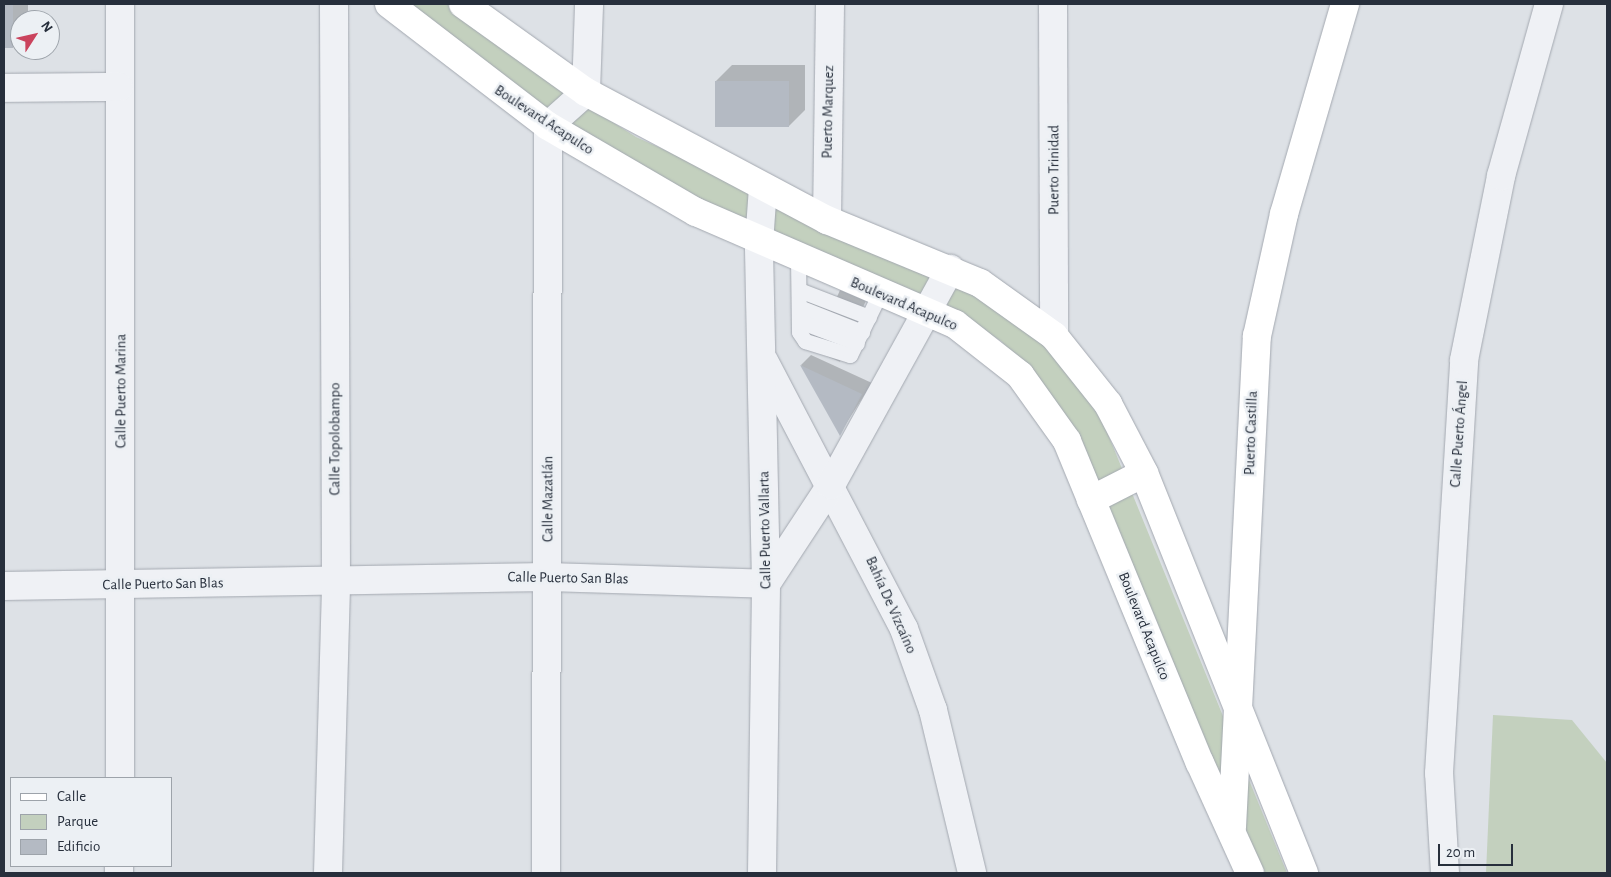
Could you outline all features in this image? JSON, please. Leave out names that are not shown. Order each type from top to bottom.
[{"type":"main road","name":"Boulevard Acapulco","points":[[389,4],[548,126],[696,212],[798,259],[874,305],[927,310],[981,340],[1038,395],[1067,441],[1200,763],[1250,873]]},
{"type":"main road","points":[[464,4],[586,92],[827,220],[950,269],[1003,297],[1054,336],[1108,404],[1144,473],[1304,873]]},
{"type":"main road","name":"Puerto Castilla","points":[[1231,873],[1257,336],[1284,214],[1345,4]]},
{"type":"main road","points":[[1091,500],[1144,473]]},
{"type":"street","name":"Calle Puerto Marina","points":[[120,4],[123,585],[120,777]]},
{"type":"street","name":"Calle Topolobampo","points":[[328,873],[336,580],[334,4]]},
{"type":"street","points":[[548,126],[586,92],[589,4]]},
{"type":"street","name":"Puerto Marquez","points":[[827,220],[830,4]]},
{"type":"street","name":"Puerto Trinidad","points":[[1053,4],[1054,336]]},
{"type":"street","name":"Calle Puerto Ángel","points":[[1445,873],[1439,773],[1464,360],[1502,176],[1549,4]]},
{"type":"street","points":[[4,88],[119,87]]},
{"type":"street","name":"Calle Mazatlán","points":[[546,873],[548,126]]},
{"type":"street","name":"Calle Puerto Vallarta","points":[[762,873],[766,584],[759,242],[763,187]]},
{"type":"street","points":[[766,584],[831,486],[950,269]]},
{"type":"street","name":"Bahía De Vizcaíno","points":[[761,355],[904,629],[933,710],[972,873]]},
{"type":"street","name":"Calle Puerto San Blas","points":[[4,586],[548,577],[766,584]]},
{"type":"lane","points":[[798,259],[799,314],[805,341],[846,356],[859,337],[874,305],[799,290]]},
{"type":"lane","points":[[799,314],[859,337]]},
{"type":"green space","points":[[406,4],[449,4],[578,100],[636,137],[948,277],[1055,353],[1103,422],[1287,873],[1243,873],[1244,838],[1095,473],[1050,393],[1001,341],[943,305],[797,244],[616,160]]},
{"type":"green space","points":[[1493,715],[1572,720],[1607,763],[1607,873],[1486,873]]},
{"type":"building","points":[[4,4],[13,4],[13,10],[10,10],[10,48],[4,48]]},
{"type":"building","points":[[715,81],[789,81],[789,127],[715,127]]},
{"type":"building","points":[[800,365],[862,394],[840,436]]}]
